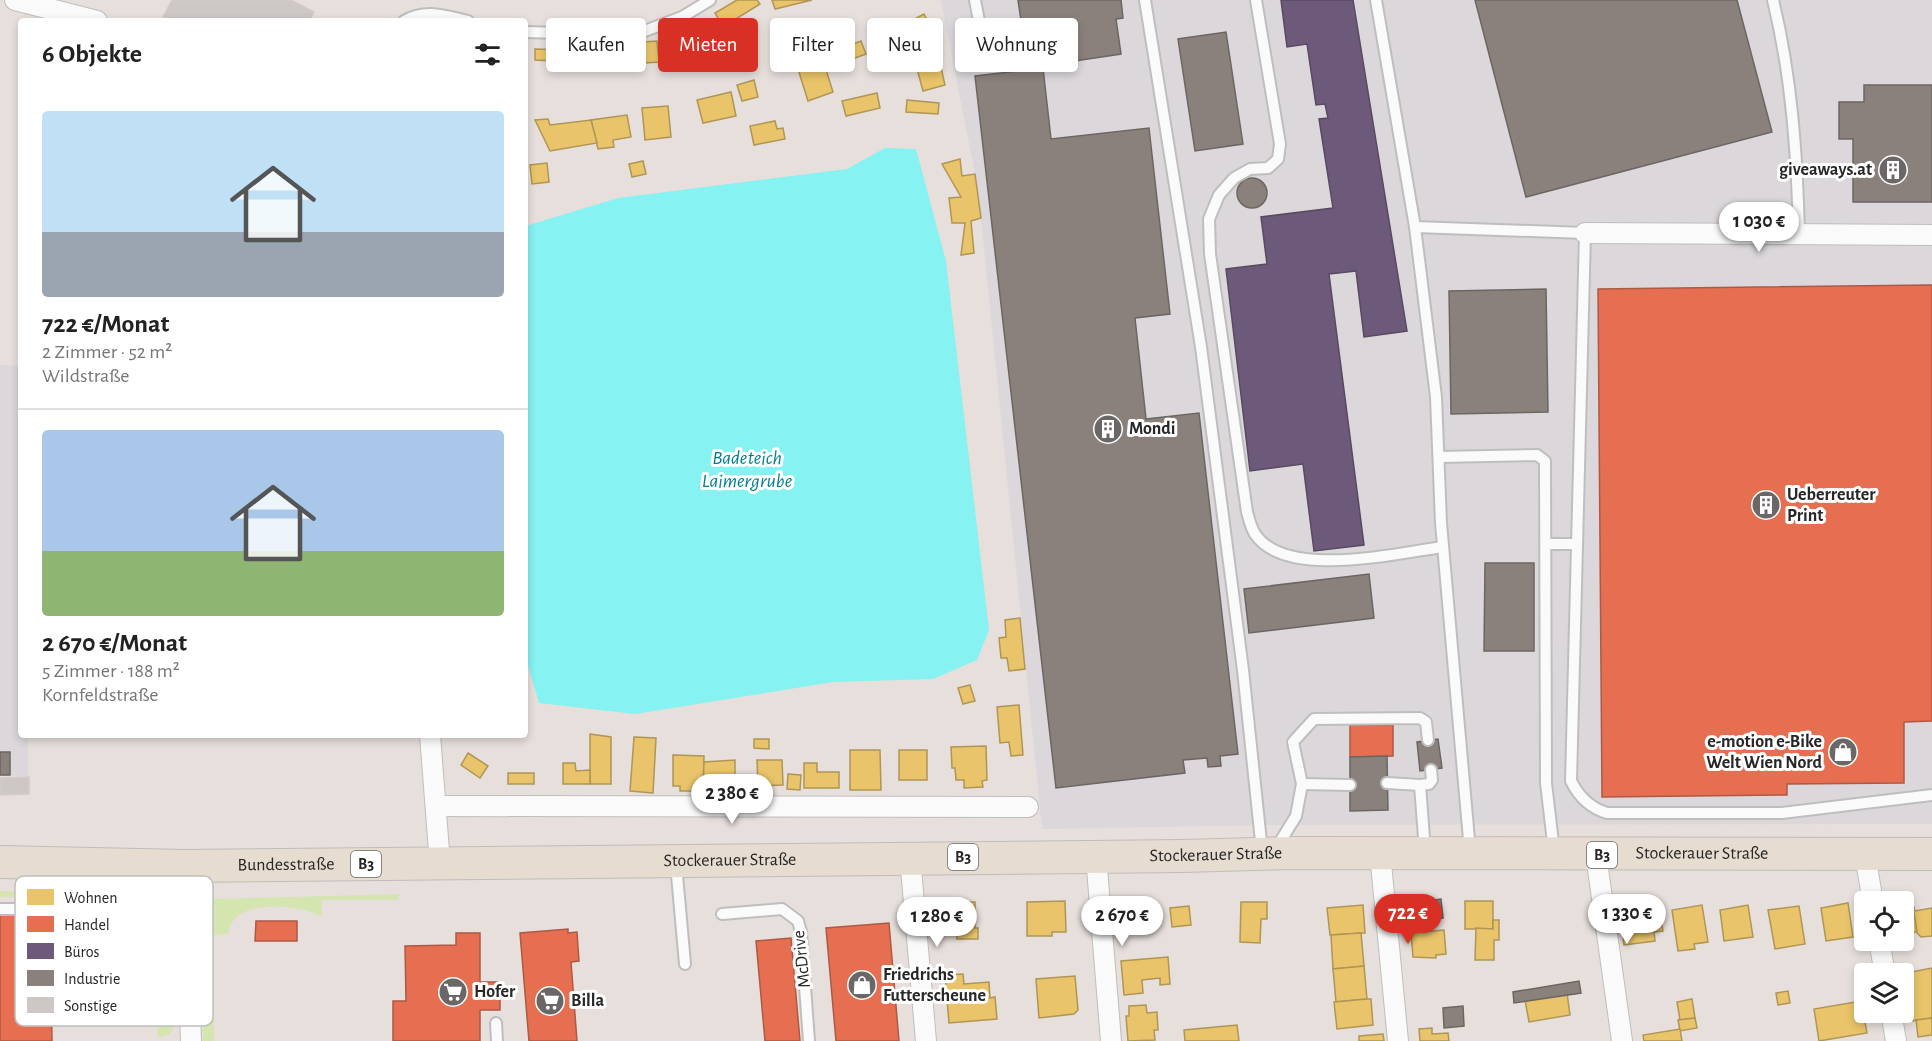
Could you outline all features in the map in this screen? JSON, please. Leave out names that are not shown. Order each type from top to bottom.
[{"type":"main road","name":"Stockerauer Straße","points":[[501,862],[1380,853],[1932,854]]},
{"type":"main road","name":"Bundesstraße","points":[[0,862],[185,866],[501,862]]},
{"type":"street","points":[[15,0],[85,18]]},
{"type":"street","points":[[1585,233],[1932,235]]},
{"type":"street","points":[[430,738],[440,864]]},
{"type":"street","points":[[436,806],[1028,807]]},
{"type":"street","points":[[1380,853],[1398,1041]]},
{"type":"street","points":[[1596,855],[1622,1041]]},
{"type":"street","points":[[1865,855],[1870,891]]},
{"type":"street","points":[[1096,856],[1111,1041]]},
{"type":"street","points":[[910,857],[926,1041]]},
{"type":"street","points":[[185,866],[185,876]]},
{"type":"street","points":[[1893,1023],[1896,1041]]},
{"type":"street","points":[[190,1026],[191,1041]]},
{"type":"lane","points":[[528,32],[634,35],[682,17],[710,0]]},
{"type":"lane","points":[[975,0],[978,18]]},
{"type":"lane","points":[[1145,0],[1201,347],[1267,854]]},
{"type":"lane","points":[[1256,0],[1280,144],[1278,159],[1268,168],[1250,170],[1234,178],[1219,195],[1209,219],[1210,254],[1247,512],[1256,534],[1271,549],[1294,559],[1316,562],[1443,547]]},
{"type":"lane","points":[[1376,0],[1415,227],[1436,397],[1443,547],[1471,854]]},
{"type":"lane","points":[[1773,0],[1792,101],[1797,155],[1799,235]]},
{"type":"lane","points":[[413,18],[427,13],[440,13],[458,18]]},
{"type":"lane","points":[[1415,227],[1585,233],[1571,781],[1576,792],[1589,804],[1607,813],[1782,813],[1932,795]]},
{"type":"lane","points":[[1438,457],[1537,455],[1545,461],[1546,783],[1555,855]]},
{"type":"lane","points":[[1547,544],[1577,544]]},
{"type":"lane","points":[[1267,854],[1296,816],[1302,784],[1293,742],[1317,718],[1420,718],[1426,722],[1428,740]]},
{"type":"lane","points":[[1388,783],[1429,784],[1432,780],[1431,770]]},
{"type":"lane","points":[[1302,784],[1350,785]]},
{"type":"lane","points":[[1420,785],[1425,854]]},
{"type":"lane","points":[[675,861],[685,964]]},
{"type":"lane","name":"McDrive","points":[[722,914],[782,909],[798,921],[801,932],[809,1041]]},
{"type":"lane","points":[[496,1023],[497,1041]]},
{"type":"shaded area","points":[[941,0],[1932,0],[1932,824],[1277,825],[1042,829],[981,218],[955,72],[1078,72],[1078,18],[955,18],[955,72]]},
{"type":"shaded area","points":[[0,365],[18,366],[18,738],[28,738],[28,776],[0,776]]},
{"type":"green space","points":[[0,891],[15,892],[15,897],[0,897]]},
{"type":"green space","points":[[400,894],[398,900],[322,900],[321,916],[283,907],[253,909],[241,914],[232,922],[228,934],[213,935],[213,899]]},
{"type":"green space","points":[[213,935],[214,1041],[203,1041],[203,1026],[213,1026]]},
{"type":"green space","points":[[158,1026],[174,1026],[167,1035],[158,1037]]},
{"type":"water","name":"Badeteich Laimergrube","points":[[885,148],[916,149],[946,261],[989,630],[977,660],[933,679],[833,682],[635,714],[539,703],[528,665],[528,226],[618,198],[847,169]]},
{"type":"building: Wohnen","points":[[737,0],[757,0],[760,4],[737,18],[718,18],[715,13]]},
{"type":"building: Wohnen","points":[[772,0],[812,0],[775,9]]},
{"type":"building: Wohnen","points":[[657,41],[658,62],[646,63],[646,42]]},
{"type":"building: Wohnen","points":[[861,41],[866,54],[855,58],[855,43]]},
{"type":"building: Wohnen","points":[[535,49],[546,49],[546,61],[535,60]]},
{"type":"building: Wohnen","points":[[799,72],[827,72],[833,92],[808,101]]},
{"type":"building: Wohnen","points":[[918,72],[942,72],[945,85],[923,91]]},
{"type":"building: Wohnen","points":[[754,80],[758,97],[742,101],[737,85]]},
{"type":"building: Wohnen","points":[[731,92],[736,116],[703,123],[697,100]]},
{"type":"building: Wohnen","points":[[877,93],[880,108],[846,116],[842,101]]},
{"type":"building: Wohnen","points":[[907,100],[939,103],[938,114],[906,112]]},
{"type":"building: Wohnen","points":[[668,106],[671,137],[645,140],[642,108]]},
{"type":"building: Wohnen","points":[[627,115],[631,137],[613,140],[614,147],[598,149],[591,120]]},
{"type":"building: Wohnen","points":[[548,119],[550,125],[591,120],[597,143],[550,151],[535,120]]},
{"type":"building: Wohnen","points":[[775,121],[777,129],[783,128],[785,139],[754,145],[750,126]]},
{"type":"building: Wohnen","points":[[960,159],[962,176],[975,174],[981,218],[971,221],[974,253],[961,255],[965,223],[952,223],[949,198],[961,197],[942,164]]},
{"type":"building: Wohnen","points":[[643,161],[646,174],[632,177],[629,164]]},
{"type":"building: Wohnen","points":[[547,163],[549,182],[532,184],[530,165]]},
{"type":"building: Wohnen","points":[[1020,618],[1025,669],[1009,671],[1007,658],[1001,658],[999,638],[1006,637],[1005,620]]},
{"type":"building: Wohnen","points":[[970,685],[975,701],[963,704],[958,688]]},
{"type":"building: Wohnen","points":[[1019,705],[1023,755],[1011,756],[1009,742],[1000,743],[997,707]]},
{"type":"building: Wohnen","points":[[590,734],[611,737],[611,784],[590,784]]},
{"type":"building: Wohnen","points":[[634,737],[656,738],[653,793],[630,791]]},
{"type":"building: Wohnen","points":[[754,739],[769,739],[769,749],[754,748]]},
{"type":"building: Wohnen","points":[[986,746],[987,780],[982,781],[983,787],[964,788],[964,780],[956,780],[955,768],[952,768],[951,747]]},
{"type":"building: Wohnen","points":[[850,750],[880,750],[881,790],[850,790]]},
{"type":"building: Wohnen","points":[[899,750],[927,750],[927,780],[899,780]]},
{"type":"building: Wohnen","points":[[468,753],[488,766],[480,778],[461,765]]},
{"type":"building: Wohnen","points":[[673,755],[704,756],[703,791],[680,791],[680,786],[673,786]]},
{"type":"building: Wohnen","points":[[735,760],[735,790],[703,791],[704,762]]},
{"type":"building: Wohnen","points":[[757,760],[782,760],[783,785],[758,786]]},
{"type":"building: Wohnen","points":[[563,763],[575,763],[576,771],[590,770],[590,784],[563,784]]},
{"type":"building: Wohnen","points":[[804,763],[817,763],[817,772],[839,772],[839,788],[804,788]]},
{"type":"building: Wohnen","points":[[508,773],[534,773],[534,784],[508,784]]},
{"type":"building: Wohnen","points":[[788,774],[801,775],[800,790],[787,789]]},
{"type":"building: Wohnen","points":[[1650,899],[1652,916],[1660,915],[1663,931],[1654,932],[1655,941],[1624,945],[1619,903]]},
{"type":"building: Wohnen","points":[[1065,901],[1066,932],[1052,932],[1052,936],[1027,936],[1027,902]]},
{"type":"building: Wohnen","points":[[1465,901],[1493,901],[1493,929],[1465,929]]},
{"type":"building: Wohnen","points":[[943,902],[975,902],[975,928],[978,928],[978,939],[957,939],[957,930],[942,930]]},
{"type":"building: Wohnen","points":[[1241,902],[1267,902],[1267,919],[1261,919],[1260,943],[1240,942]]},
{"type":"building: Wohnen","points":[[1116,903],[1143,903],[1143,910],[1147,910],[1147,919],[1129,919],[1129,926],[1116,926]]},
{"type":"building: Wohnen","points":[[1848,903],[1853,937],[1826,941],[1821,908]]},
{"type":"building: Wohnen","points":[[1363,905],[1365,933],[1330,935],[1327,908]]},
{"type":"building: Wohnen","points":[[1702,905],[1708,942],[1694,944],[1695,949],[1678,951],[1672,910]]},
{"type":"building: Wohnen","points":[[1748,905],[1753,937],[1724,941],[1720,910]]},
{"type":"building: Wohnen","points":[[1189,906],[1191,925],[1172,927],[1170,908]]},
{"type":"building: Wohnen","points":[[1799,906],[1805,944],[1775,949],[1768,910]]},
{"type":"building: Wohnen","points":[[1914,907],[1917,932],[1914,932]]},
{"type":"building: Wohnen","points":[[1932,908],[1932,936],[1921,937],[1917,933],[1914,911]]},
{"type":"building: Wohnen","points":[[1493,920],[1499,920],[1499,940],[1494,940],[1494,960],[1475,960],[1476,928],[1493,929]]},
{"type":"building: Wohnen","points":[[1444,930],[1446,954],[1436,955],[1436,958],[1413,957],[1411,933]]},
{"type":"building: Wohnen","points":[[1361,933],[1364,966],[1333,969],[1331,935]]},
{"type":"building: Wohnen","points":[[1168,957],[1170,984],[1160,985],[1160,978],[1142,980],[1143,993],[1124,995],[1121,961]]},
{"type":"building: Wohnen","points":[[1364,966],[1367,999],[1336,1002],[1333,969]]},
{"type":"building: Wohnen","points":[[1932,968],[1932,1018],[1914,1021],[1914,971]]},
{"type":"building: Wohnen","points":[[963,974],[964,984],[989,982],[990,998],[995,997],[997,1019],[949,1023],[945,975]]},
{"type":"building: Wohnen","points":[[1075,976],[1078,1010],[1074,1014],[1039,1018],[1036,979]]},
{"type":"building: Wohnen","points":[[1788,991],[1790,1003],[1778,1005],[1776,993]]},
{"type":"building: Wohnen","points":[[1567,993],[1570,1015],[1529,1022],[1525,1000]]},
{"type":"building: Wohnen","points":[[1371,999],[1373,1025],[1337,1029],[1334,1002]]},
{"type":"building: Wohnen","points":[[1692,999],[1695,1018],[1680,1020],[1677,1002]]},
{"type":"building: Wohnen","points":[[1854,1002],[1854,1023],[1865,1023],[1867,1033],[1819,1041],[1814,1009]]},
{"type":"building: Wohnen","points":[[1146,1005],[1147,1013],[1157,1012],[1158,1030],[1154,1030],[1155,1040],[1128,1041],[1126,1016],[1129,1016],[1129,1006]]},
{"type":"building: Wohnen","points":[[1695,1018],[1697,1028],[1680,1031],[1678,1020]]},
{"type":"building: Wohnen","points":[[1932,1018],[1932,1035],[1918,1037],[1916,1020]]},
{"type":"building: Wohnen","points":[[1237,1025],[1239,1041],[1185,1041],[1184,1030]]},
{"type":"building: Wohnen","points":[[1432,1028],[1432,1034],[1448,1033],[1449,1041],[1420,1041],[1419,1029]]},
{"type":"building: Wohnen","points":[[1680,1029],[1682,1041],[1644,1041],[1643,1035]]},
{"type":"building: Wohnen","points":[[1383,1034],[1384,1041],[1359,1041],[1359,1036]]},
{"type":"building: Handel","name":"Ueberreuter Print","points":[[1932,285],[1932,721],[1904,722],[1904,783],[1787,784],[1787,795],[1602,797],[1598,289]]},
{"type":"building: Handel","points":[[1350,725],[1393,725],[1393,756],[1350,757]]},
{"type":"building: Handel","points":[[0,912],[15,912],[15,1026],[52,1026],[52,1041],[0,1041]]},
{"type":"building: Handel","points":[[256,921],[297,921],[297,941],[255,941]]},
{"type":"building: Handel","name":"Friedrichs Futterscheune","points":[[889,923],[899,1041],[836,1041],[826,928]]},
{"type":"building: Handel","name":"Billa","points":[[568,929],[568,933],[577,932],[579,961],[571,962],[577,1041],[529,1041],[520,933]]},
{"type":"building: Handel","name":"Hofer","points":[[456,933],[480,933],[480,982],[500,982],[500,1010],[480,1010],[480,1041],[393,1041],[393,1001],[406,1001],[405,946],[456,945]]},
{"type":"building: Handel","points":[[791,938],[800,1041],[765,1041],[756,941]]},
{"type":"building: Büros","points":[[1281,0],[1353,0],[1407,331],[1364,337],[1356,271],[1329,274],[1364,545],[1314,551],[1303,464],[1250,471],[1226,269],[1267,264],[1261,217],[1333,208],[1319,119],[1328,118],[1325,104],[1316,105],[1307,44],[1287,47]]},
{"type":"building: Industrie","points":[[1018,0],[1121,0],[1123,18],[1116,19],[1121,54],[1078,60],[1078,18],[1021,18]]},
{"type":"building: Industrie","points":[[1475,0],[1737,0],[1772,132],[1526,197]]},
{"type":"building: Industrie","points":[[1226,32],[1243,144],[1195,151],[1178,39]]},
{"type":"building: Industrie","name":"Mondi","points":[[1009,72],[1043,72],[1051,139],[1149,128],[1170,314],[1135,318],[1146,419],[1199,413],[1238,754],[1220,756],[1221,766],[1208,767],[1207,758],[1183,760],[1185,773],[1056,788],[975,76]]},
{"type":"building: Industrie","name":"giveaways.at","points":[[1864,85],[1932,85],[1932,202],[1853,202],[1853,139],[1839,139],[1839,102],[1864,102]]},
{"type":"building: Industrie","points":[[1252,178],[1263,182],[1267,193],[1263,204],[1252,208],[1241,204],[1237,193],[1241,182]]},
{"type":"building: Industrie","points":[[1546,289],[1548,412],[1451,414],[1449,291]]},
{"type":"building: Industrie","points":[[1485,563],[1534,563],[1534,651],[1484,651]]},
{"type":"building: Industrie","points":[[1369,574],[1374,618],[1249,633],[1244,589]]},
{"type":"building: Industrie","points":[[1438,739],[1442,768],[1420,771],[1417,742]]},
{"type":"building: Industrie","points":[[0,752],[10,752],[10,775],[0,775]]},
{"type":"building: Industrie","points":[[1387,756],[1388,810],[1350,811],[1350,757]]},
{"type":"building: Industrie","points":[[1441,899],[1443,918],[1419,920],[1417,902]]},
{"type":"building: Industrie","points":[[1579,981],[1581,993],[1514,1003],[1513,992]]},
{"type":"building: Industrie","points":[[1463,1006],[1464,1026],[1444,1028],[1443,1008]]},
{"type":"building: Sonstige","points":[[172,0],[291,0],[314,12],[311,18],[163,17]]},
{"type":"building: Sonstige","points":[[29,777],[29,794],[0,795],[0,778]]},
{"type":"place","name":"giveaways.at","points":[[1893,170]]},
{"type":"place","name":"Mondi","points":[[1108,429]]},
{"type":"place","name":"Ueberreuter Print","points":[[1766,505]]},
{"type":"place","name":"e-motion e-Bike Welt Wien Nord","points":[[1843,752]]},
{"type":"place","name":"Friedrichs Futterscheune","points":[[862,985]]},
{"type":"place","name":"Hofer","points":[[453,992]]},
{"type":"place","name":"Billa","points":[[550,1001]]}]
